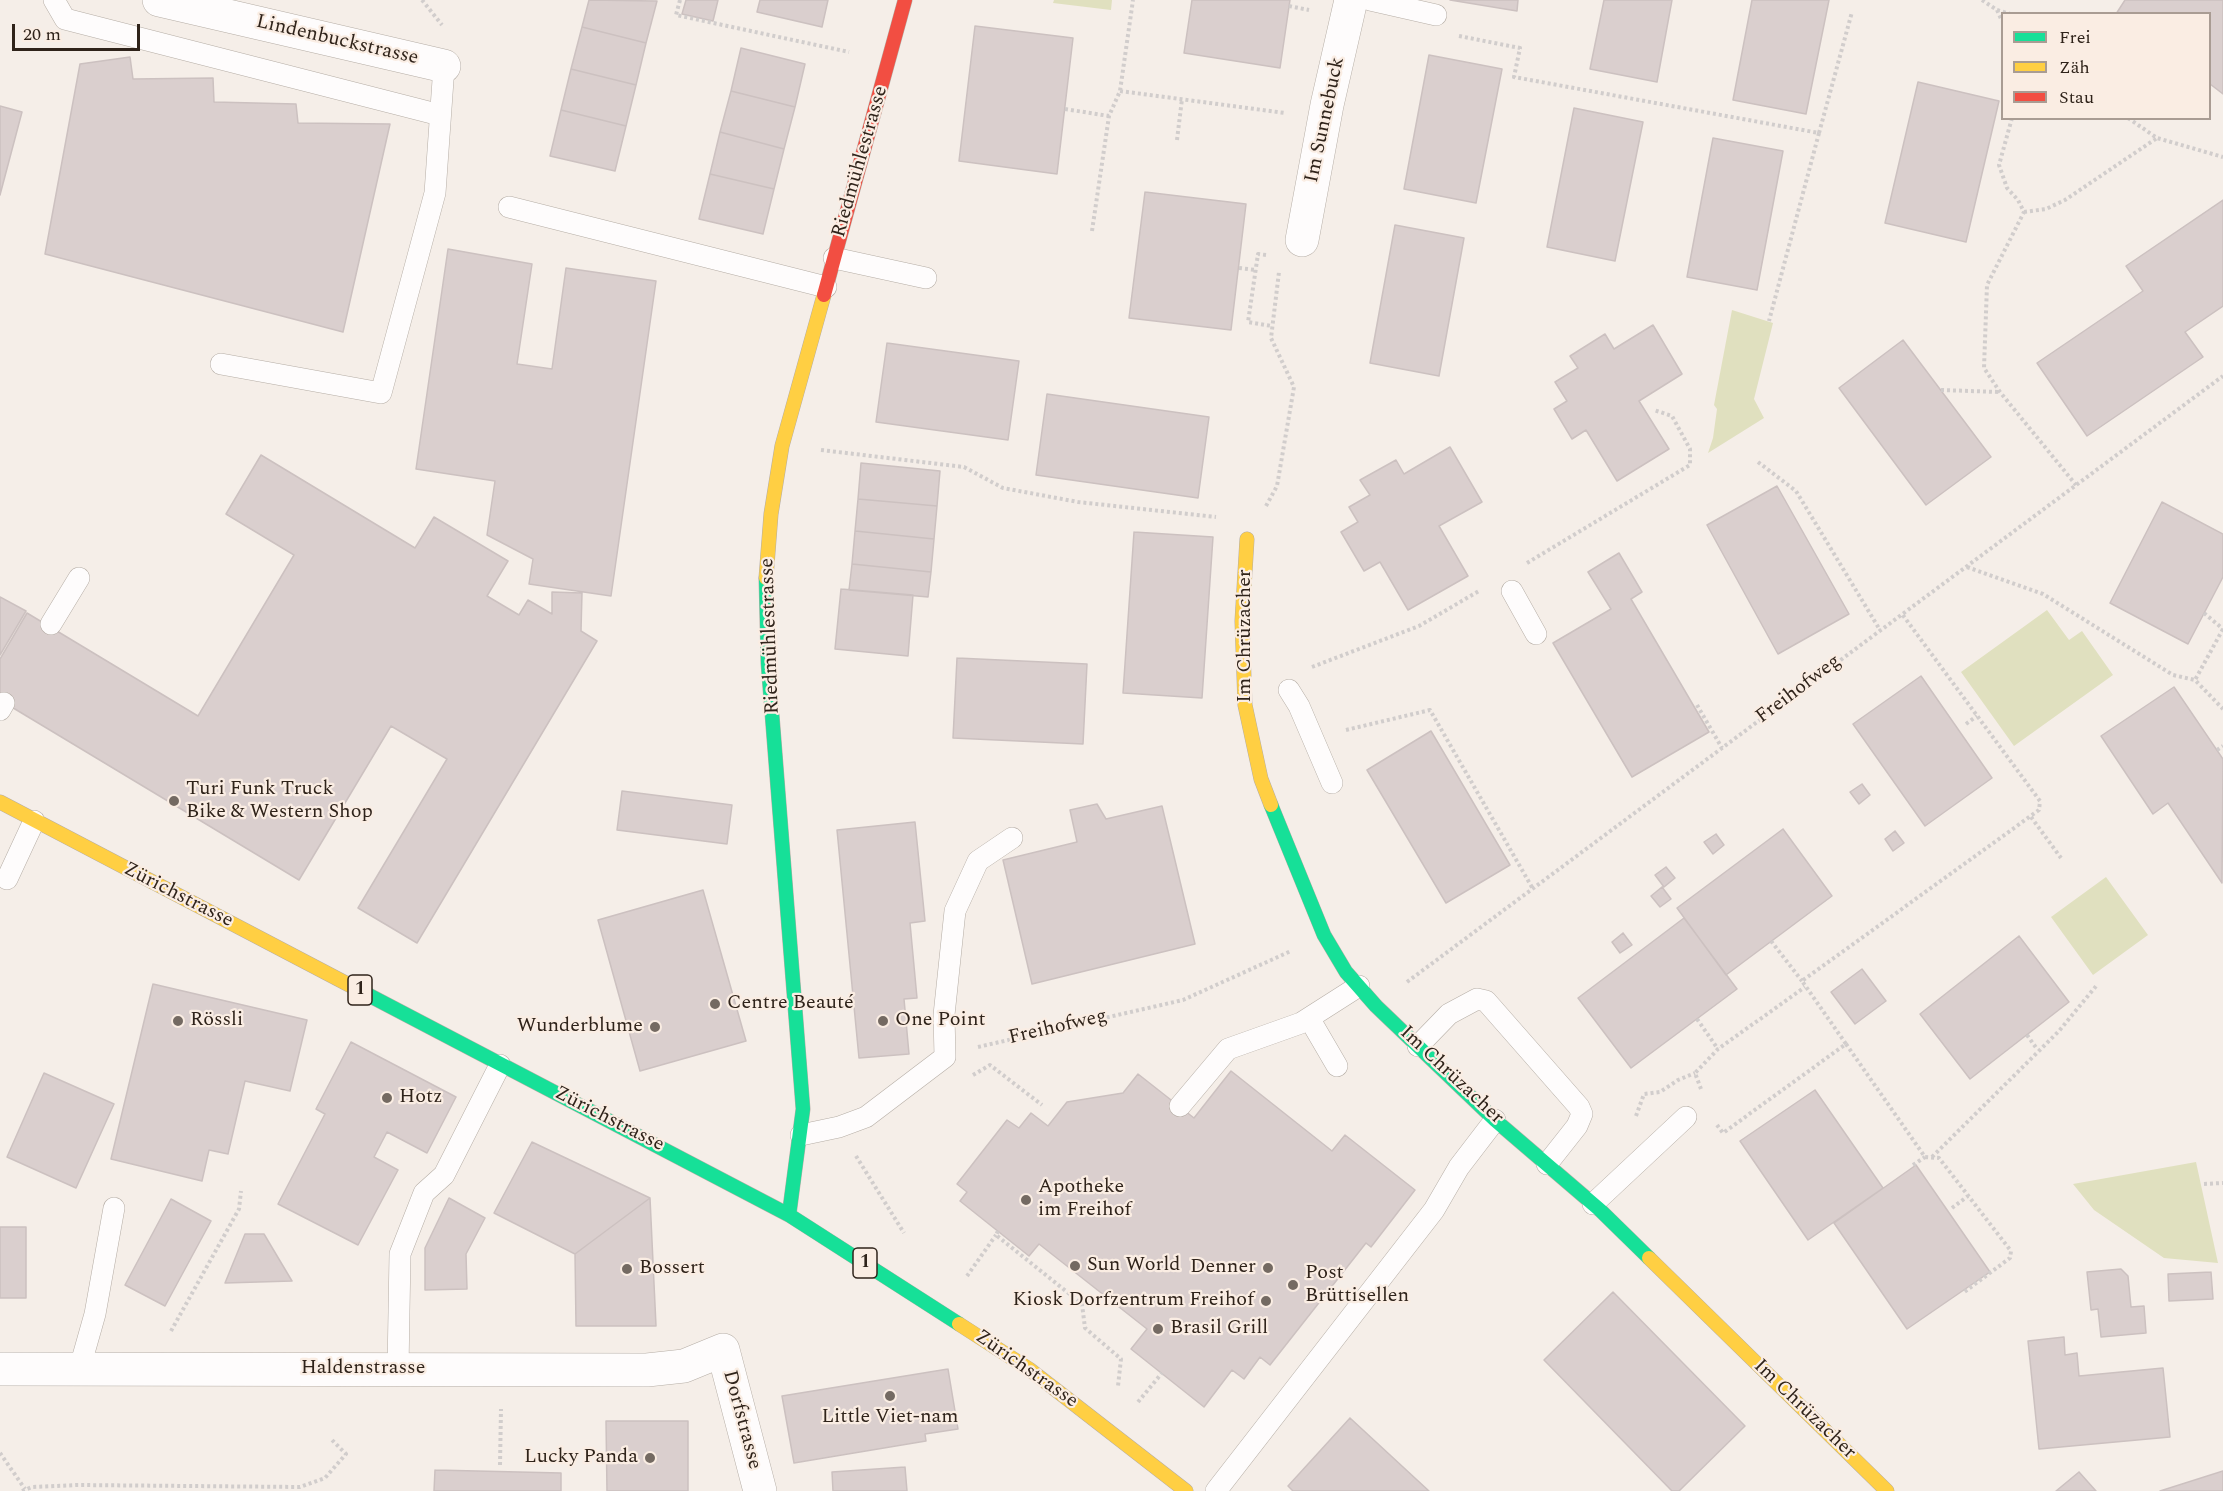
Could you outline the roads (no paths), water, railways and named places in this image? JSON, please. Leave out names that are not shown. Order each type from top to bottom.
[{"type":"street","name":"Lindenbuckstrasse","points":[[159,0],[444,66]]},
{"type":"street","name":"Riedmühlestrasse","points":[[789,1215],[803,1109],[768,663],[765,588],[771,514],[782,446],[905,0]]},
{"type":"street","name":"Im Sunnebuck","points":[[1302,240],[1327,105],[1351,0]]},
{"type":"street","name":"Im Chrüzacher","points":[[1247,538],[1242,621],[1245,705],[1260,779],[1324,935],[1346,972],[1376,1006],[1496,1120],[1593,1204],[1887,1491]]},
{"type":"street","name":"Zürichstrasse","points":[[0,802],[789,1215],[1029,1370],[1186,1491]]},
{"type":"street","name":"Haldenstrasse","points":[[0,1368],[647,1370],[684,1366],[723,1350]]},
{"type":"street","name":"Dorfstrasse","points":[[723,1350],[760,1491]]},
{"type":"lane","points":[[54,0],[64,20],[440,116]]},
{"type":"lane","points":[[1370,0],[1436,15]]},
{"type":"lane","points":[[221,364],[381,393],[435,193],[444,66]]},
{"type":"lane","points":[[509,207],[826,287]]},
{"type":"lane","points":[[834,258],[926,278]]},
{"type":"lane","points":[[51,624],[79,578]]},
{"type":"lane","points":[[1512,591],[1536,634]]},
{"type":"lane","points":[[1289,690],[1299,706],[1332,783]]},
{"type":"lane","points":[[7,879],[34,821]]},
{"type":"lane","points":[[801,1135],[839,1127],[866,1117],[945,1057],[944,1015],[956,911],[978,861],[1012,838]]},
{"type":"lane","points":[[1180,1106],[1228,1050],[1309,1018],[1359,986]]},
{"type":"lane","points":[[1418,1046],[1449,1014],[1477,999],[1486,1001],[1579,1107],[1582,1114],[1577,1126],[1547,1164]]},
{"type":"lane","points":[[1309,1018],[1337,1066]]},
{"type":"lane","points":[[398,1369],[400,1254],[424,1193],[444,1175],[500,1065]]},
{"type":"lane","points":[[1593,1204],[1686,1117]]},
{"type":"lane","points":[[1216,1491],[1434,1210],[1459,1167],[1496,1120]]},
{"type":"lane","points":[[80,1367],[96,1314],[114,1208]]},
{"type":"place","name":"Turi Funk Truck Bike & Western Shop","points":[[174,801]]},
{"type":"place","name":"Centre Beauté","points":[[715,1004]]},
{"type":"place","name":"Rössli","points":[[178,1021]]},
{"type":"place","name":"One Point","points":[[883,1021]]},
{"type":"place","name":"Wunderblume","points":[[655,1027]]},
{"type":"place","name":"Hotz","points":[[387,1098]]},
{"type":"place","name":"Apotheke im Freihof","points":[[1026,1200]]},
{"type":"place","name":"Sun World","points":[[1075,1266]]},
{"type":"place","name":"Denner","points":[[1268,1268]]},
{"type":"place","name":"Bossert","points":[[627,1269]]},
{"type":"place","name":"Post Brüttisellen","points":[[1293,1285]]},
{"type":"place","name":"Kiosk Dorfzentrum Freihof","points":[[1266,1301]]},
{"type":"place","name":"Brasil Grill","points":[[1158,1329]]},
{"type":"place","name":"Little Viet-nam","points":[[890,1396]]},
{"type":"place","name":"Lucky Panda","points":[[650,1458]]}]
